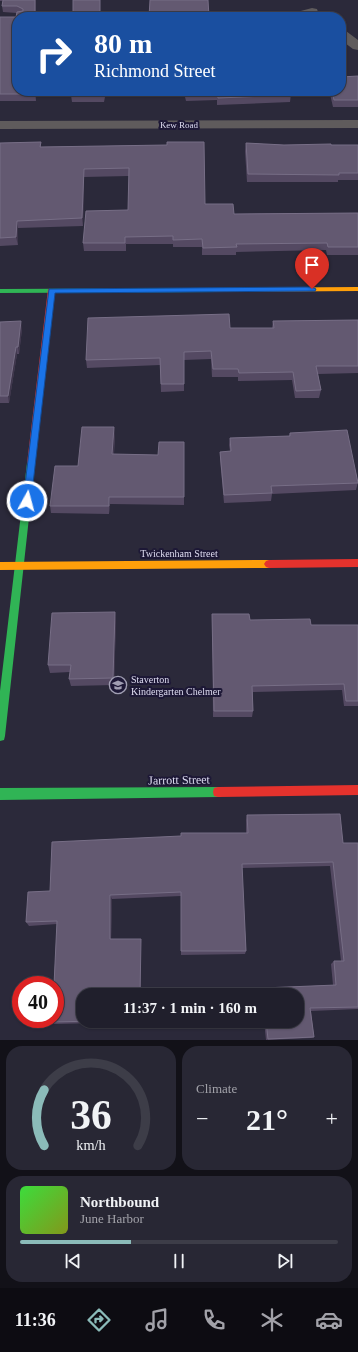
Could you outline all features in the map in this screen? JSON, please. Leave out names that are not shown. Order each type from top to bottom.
[{"type":"street","points":[[300,4],[311,12]]},
{"type":"street","points":[[346,38],[358,46]]},
{"type":"street","name":"Kew Road","points":[[0,126],[358,124]]},
{"type":"street","points":[[0,291],[358,289]]},
{"type":"street","points":[[0,736],[51,291]]},
{"type":"street","name":"Twickenham Street","points":[[0,566],[358,563]]},
{"type":"street","name":"Jarrott Street","points":[[0,794],[358,790]]},
{"type":"building","points":[[3,0],[35,0],[35,12],[17,12],[23,11],[23,9],[17,6],[2,6]]},
{"type":"building","points":[[73,0],[100,0],[100,12],[73,12]]},
{"type":"building","points":[[150,0],[208,0],[209,12],[149,12]]},
{"type":"building","points":[[0,17],[12,17],[12,94],[0,94]]},
{"type":"building","points":[[358,76],[358,100],[334,100],[333,96],[346,96],[346,77]]},
{"type":"building","points":[[218,96],[267,96],[218,98]]},
{"type":"building","points":[[41,142],[40,147],[167,145],[167,142],[204,142],[205,204],[233,204],[234,214],[358,213],[358,247],[328,247],[327,243],[236,244],[237,247],[203,248],[202,239],[173,240],[173,236],[125,237],[125,243],[83,243],[86,211],[128,210],[129,168],[84,169],[82,218],[17,221],[16,237],[0,238],[0,143]]},
{"type":"building","points":[[246,143],[284,145],[358,145],[358,173],[339,173],[339,175],[248,174]]},
{"type":"building","points":[[229,314],[230,328],[274,328],[273,321],[358,320],[358,366],[316,366],[321,390],[296,391],[293,372],[239,373],[238,369],[213,369],[211,351],[184,352],[184,384],[161,384],[160,358],[86,360],[88,318]]},
{"type":"building","points":[[21,321],[18,347],[16,347],[8,396],[0,396],[0,322]]},
{"type":"building","points":[[82,427],[114,427],[112,454],[158,455],[159,442],[184,442],[184,497],[109,497],[109,506],[50,506],[55,466],[78,466]]},
{"type":"building","points":[[347,430],[358,483],[271,486],[272,493],[224,495],[220,452],[231,451],[230,438],[290,436],[290,433]]},
{"type":"building","points":[[115,612],[113,678],[69,679],[71,665],[48,665],[52,613]]},
{"type":"building","points":[[212,614],[249,614],[250,620],[310,619],[311,625],[358,625],[358,701],[346,701],[344,684],[252,686],[253,711],[214,711]]},
{"type":"building","points":[[340,814],[343,843],[358,843],[358,1007],[310,1008],[314,1037],[268,1039],[267,1028],[304,1028],[304,988],[263,988],[336,985],[334,961],[344,961],[333,862],[242,864],[246,951],[181,951],[181,892],[110,895],[110,939],[141,939],[140,988],[76,988],[76,1021],[64,1022],[64,976],[54,976],[57,921],[26,922],[28,892],[50,891],[52,842],[181,836],[181,833],[248,833],[247,815]]},
{"type":"traffic: fast","points":[[0,291],[214,290]]},
{"type":"traffic: fast","points":[[0,736],[31,463]]},
{"type":"traffic: fast","points":[[0,794],[218,792]]},
{"type":"traffic: slow","points":[[214,290],[358,289]]},
{"type":"traffic: slow","points":[[0,566],[269,564]]},
{"type":"traffic: jam","points":[[31,463],[51,291]]},
{"type":"traffic: jam","points":[[269,564],[358,563]]},
{"type":"traffic: jam","points":[[218,792],[358,790]]},
{"type":"place","name":"Staverton Kindergarten Chelmer","points":[[118,685]]},
{"type":"route","points":[[27,501],[51,291],[312,289]]}]
